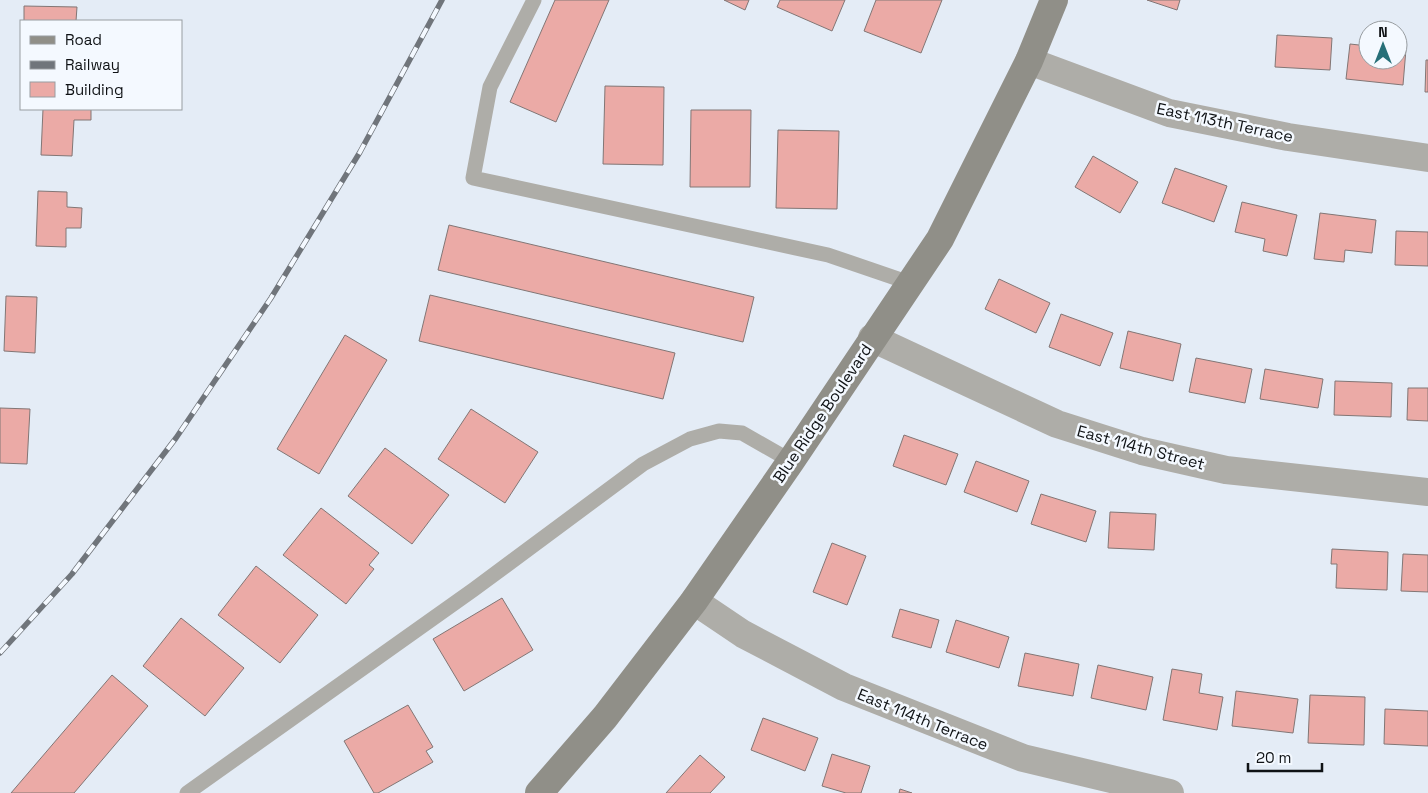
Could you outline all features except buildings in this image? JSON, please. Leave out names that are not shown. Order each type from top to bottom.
[{"type":"main road","name":"Blue Ridge Boulevard","points":[[539,793],[605,717],[694,601],[791,462],[872,338],[940,239],[1029,62],[1054,0]]},
{"type":"street","name":"East 113th Terrace","points":[[1029,62],[1169,113],[1288,137],[1428,158]]},
{"type":"street","name":"East 114th Street","points":[[872,338],[1057,424],[1142,451],[1226,470],[1428,492]]},
{"type":"street","name":"East 114th Terrace","points":[[694,601],[743,634],[844,687],[1023,758],[1170,793]]},
{"type":"lane","points":[[534,0],[490,87],[473,178],[828,255],[910,283]]},
{"type":"lane","points":[[187,793],[427,623],[643,464],[690,439],[719,431],[742,433],[791,462]]},
{"type":"railway","points":[[0,653],[72,574],[176,438],[271,298],[360,152],[442,0]]}]
